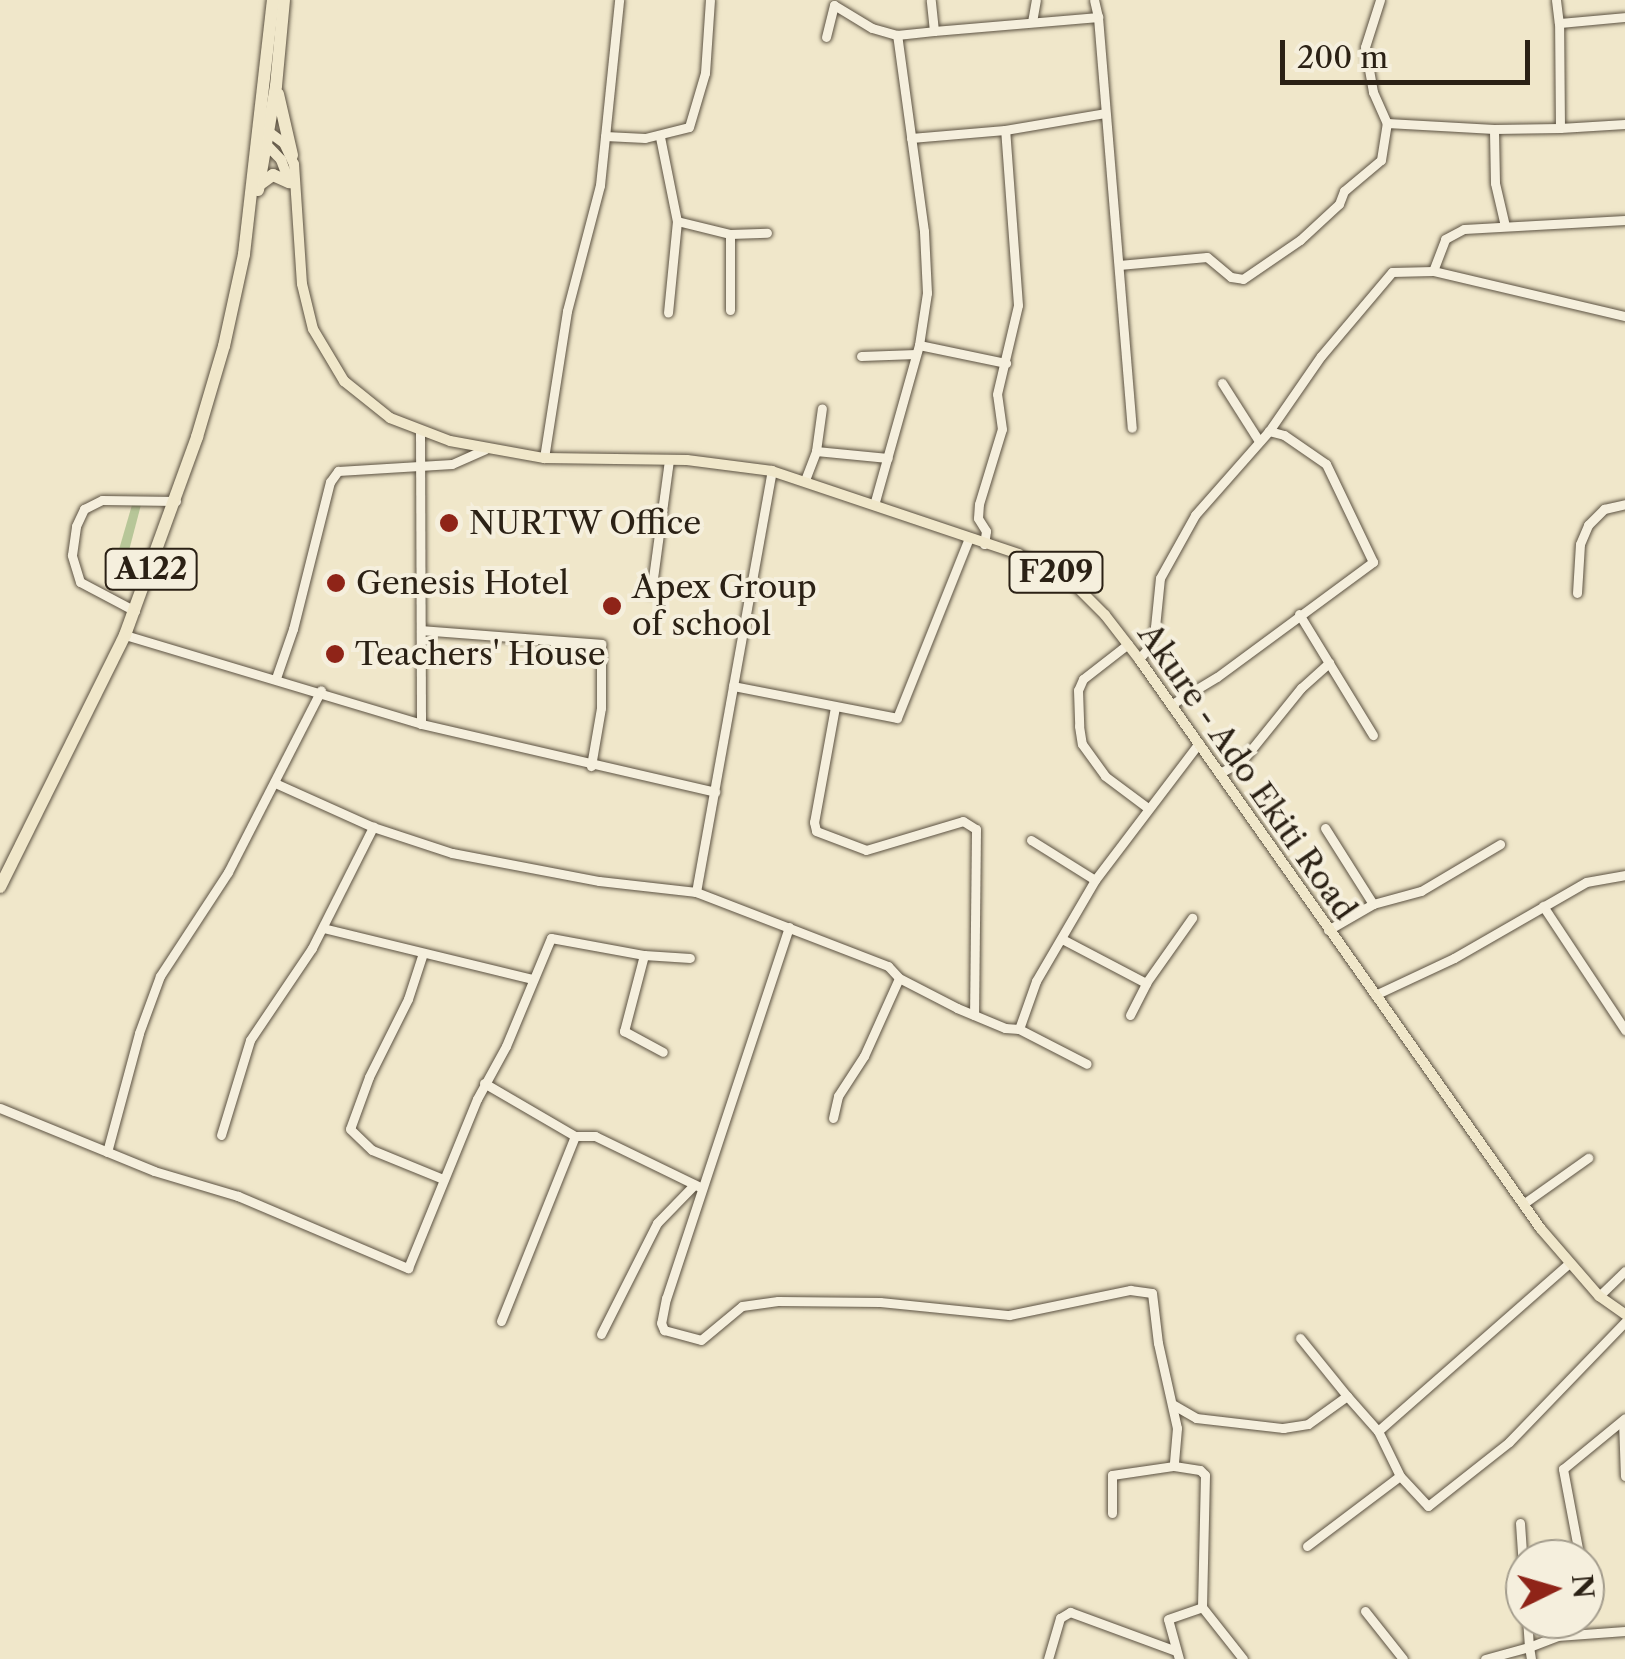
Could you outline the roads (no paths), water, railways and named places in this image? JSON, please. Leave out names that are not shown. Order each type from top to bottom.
[{"type":"highway","name":"A122","points":[[246,231],[259,185],[273,0]]},
{"type":"highway","name":"A122","points":[[0,887],[136,611],[176,501],[224,346],[276,86],[284,0]]},
{"type":"highway","points":[[276,86],[292,155]]},
{"type":"highway","points":[[259,185],[272,175],[290,182]]},
{"type":"main road","points":[[264,135],[292,155]]},
{"type":"main road","name":"F209","points":[[264,135],[290,182],[296,202]]},
{"type":"main road","name":"Akure - Ado Ekiti Road","points":[[292,155],[304,298],[321,347],[356,394],[377,410],[420,431],[485,449],[544,458],[669,460],[772,471],[1034,560],[1072,582],[1128,644],[1172,704],[1523,1204],[1599,1296],[1625,1314]]},
{"type":"street","points":[[544,458],[567,311],[595,208],[619,0]]},
{"type":"street","points":[[605,136],[660,136],[689,126],[705,73],[710,0]]},
{"type":"street","points":[[932,0],[934,32]]},
{"type":"street","points":[[1032,22],[1036,0]]},
{"type":"street","points":[[1094,0],[1132,428]]},
{"type":"street","points":[[1119,264],[1207,257],[1231,277],[1244,279],[1300,240],[1338,204],[1344,191],[1381,160],[1386,124],[1373,92],[1365,47],[1380,0]]},
{"type":"street","points":[[1556,0],[1560,128]]},
{"type":"street","points":[[826,37],[834,5],[876,30],[897,35],[1098,16]]},
{"type":"street","points":[[1559,22],[1625,17]]},
{"type":"street","points":[[874,505],[918,350],[927,269],[897,35]]},
{"type":"street","points":[[911,138],[1005,130],[1105,113]]},
{"type":"street","points":[[1386,124],[1494,129],[1625,124]]},
{"type":"street","points":[[1494,129],[1496,182],[1504,226]]},
{"type":"street","points":[[984,544],[986,532],[978,514],[1002,429],[997,394],[1018,306],[1005,130]]},
{"type":"street","points":[[660,136],[676,221],[668,313]]},
{"type":"street","points":[[1433,270],[1438,250],[1454,233],[1504,226],[1625,220]]},
{"type":"street","points":[[676,221],[730,234],[767,233]]},
{"type":"street","points":[[730,234],[730,310]]},
{"type":"street","points":[[1139,659],[1150,646],[1160,578],[1213,489],[1269,431],[1382,279],[1405,268],[1433,270],[1625,316]]},
{"type":"street","points":[[861,356],[918,350],[1006,363]]},
{"type":"street","points":[[1222,383],[1258,442]]},
{"type":"street","points":[[805,480],[816,451],[822,408]]},
{"type":"street","points":[[420,431],[420,724]]},
{"type":"street","points":[[1172,704],[1217,677],[1369,566],[1372,556],[1326,464],[1284,434],[1269,431]]},
{"type":"street","points":[[276,678],[298,612],[330,482],[338,471],[452,464],[485,449]]},
{"type":"street","points":[[816,451],[888,458]]},
{"type":"street","points":[[651,593],[669,460]]},
{"type":"street","points":[[696,892],[772,471]]},
{"type":"street","points":[[136,611],[80,582],[72,555],[76,526],[84,509],[102,500],[176,501]]},
{"type":"street","points":[[1577,593],[1584,534],[1604,509],[1625,504]]},
{"type":"street","points":[[733,686],[898,718],[969,538]]},
{"type":"street","points":[[1299,614],[1373,735]]},
{"type":"street","points":[[421,630],[600,644],[601,708],[591,766]]},
{"type":"street","points":[[125,635],[321,690],[420,724],[714,792]]},
{"type":"street","points":[[1128,644],[1084,679],[1078,690],[1079,726],[1082,744],[1104,776],[1148,808]]},
{"type":"street","points":[[1220,773],[1242,761],[1301,688],[1329,663]]},
{"type":"street","points":[[108,1152],[139,1033],[160,976],[228,872],[321,690]]},
{"type":"street","points":[[834,707],[814,822],[816,832],[866,850],[964,821],[976,829],[974,1015]]},
{"type":"street","points":[[1019,1028],[1036,981],[1064,940],[1094,880],[1199,743]]},
{"type":"street","points":[[275,784],[373,826],[494,863],[696,892],[888,966],[899,978],[974,1015],[1019,1028],[1087,1064]]},
{"type":"street","points":[[221,1135],[250,1040],[323,928],[373,826]]},
{"type":"street","points":[[1325,828],[1373,904]]},
{"type":"street","points":[[1031,840],[1094,880]]},
{"type":"street","points":[[1328,930],[1373,904],[1421,891],[1500,844]]},
{"type":"street","points":[[1375,995],[1454,958],[1586,882],[1625,876]]},
{"type":"street","points":[[1543,906],[1625,1030]]},
{"type":"street","points":[[1130,1015],[1146,983],[1192,918]]},
{"type":"street","points":[[789,927],[697,1186],[660,1323],[671,1334],[708,1337],[730,1313],[756,1303],[841,1299],[1009,1315],[1143,1290],[1152,1293],[1156,1301],[1158,1343],[1177,1428],[1174,1466]]},
{"type":"street","points":[[323,928],[533,979]]},
{"type":"street","points":[[0,1108],[154,1171],[238,1196],[404,1268],[410,1266],[484,1083],[506,1046],[552,938],[644,956],[690,958]]},
{"type":"street","points":[[1064,940],[1146,983]]},
{"type":"street","points":[[423,953],[412,989],[369,1077],[350,1129],[372,1150],[443,1179]]},
{"type":"street","points":[[644,956],[624,1030],[663,1052]]},
{"type":"street","points":[[833,1118],[838,1096],[864,1056],[899,978]]},
{"type":"street","points":[[484,1083],[575,1136],[595,1136],[697,1186]]},
{"type":"street","points":[[501,1322],[575,1136]]},
{"type":"street","points":[[1523,1204],[1588,1158]]},
{"type":"street","points":[[601,1334],[657,1223],[697,1186]]},
{"type":"street","points":[[1378,1431],[1570,1263]]},
{"type":"street","points":[[1599,1296],[1625,1271]]},
{"type":"street","points":[[1300,1338],[1378,1431],[1400,1476],[1424,1505],[1432,1505],[1520,1432],[1625,1322]]},
{"type":"street","points":[[1172,1404],[1196,1418],[1283,1428],[1308,1424],[1347,1396]]},
{"type":"street","points":[[1624,1419],[1625,1476]]},
{"type":"street","points":[[1576,1539],[1563,1469],[1624,1419]]},
{"type":"street","points":[[1112,1512],[1112,1475],[1174,1466],[1205,1475],[1202,1607],[1243,1659]]},
{"type":"street","points":[[1306,1546],[1400,1476]]},
{"type":"street","points":[[1520,1523],[1521,1539]]},
{"type":"street","points":[[1178,1655],[1168,1619],[1202,1607]]},
{"type":"street","points":[[1365,1611],[1403,1659]]},
{"type":"street","points":[[1048,1659],[1060,1618],[1070,1612],[1178,1655]]},
{"type":"street","points":[[1529,1639],[1531,1659]]},
{"type":"street","points":[[1485,1659],[1555,1639]]},
{"type":"place","name":"NURTW Office","points":[[449,523]]},
{"type":"place","name":"Genesis Hotel","points":[[336,583]]},
{"type":"place","name":"Apex Group of school","points":[[612,606]]},
{"type":"place","name":"Teachers' House","points":[[335,654]]}]
